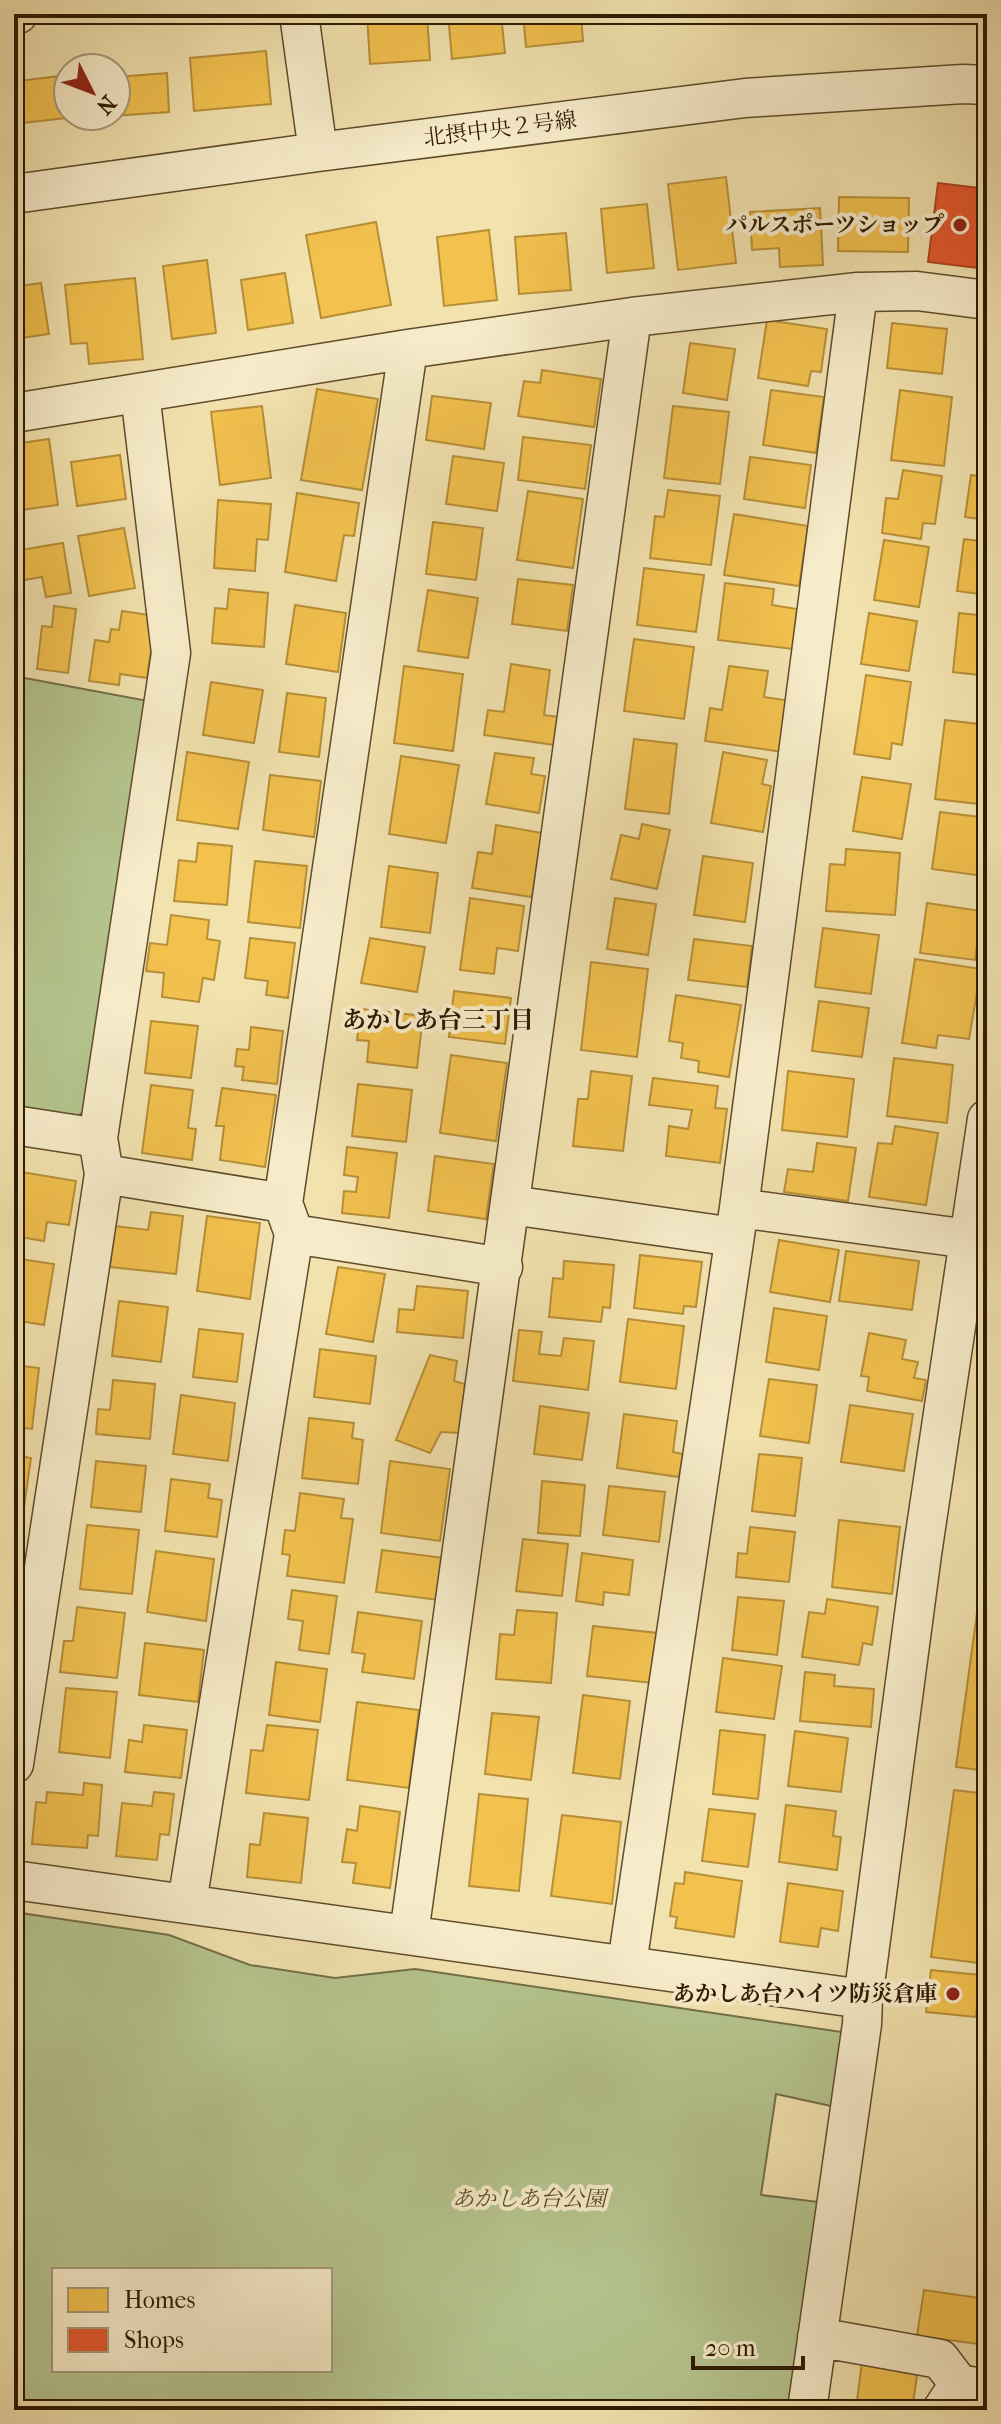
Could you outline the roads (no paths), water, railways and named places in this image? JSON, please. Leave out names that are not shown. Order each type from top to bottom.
[{"type":"street","points":[[299,14],[318,152]]},
{"type":"street","name":"北摂中央２号線","points":[[14,194],[745,98],[987,85]]},
{"type":"street","points":[[14,413],[408,349],[632,317],[858,292],[917,291],[987,300]]},
{"type":"street","points":[[627,1964],[736,1222],[858,292]]},
{"type":"street","points":[[409,1934],[632,317]]},
{"type":"street","points":[[187,1903],[289,1218],[408,349]]},
{"type":"street","points":[[14,1764],[171,653],[140,393]]},
{"type":"street","points":[[807,2410],[862,2024],[922,1554],[969,1239],[981,1197],[987,1119]]},
{"type":"street","points":[[14,1125],[289,1218],[503,1267]]},
{"type":"street","points":[[511,1205],[969,1239]]},
{"type":"street","points":[[14,1880],[863,1999]]},
{"type":"street","points":[[817,2337],[940,2359],[963,2394]]},
{"type":"place","name":"パルスポーツショップ","points":[[960,225]]},
{"type":"place","name":"あかしあ台ハイツ防災倉庫","points":[[953,1994]]},
{"type":"district","name":"あかしあ台三丁目","points":[[438,1020]]},
{"type":"park label","name":"あかしあ台公園","points":[[529,2199]]}]
